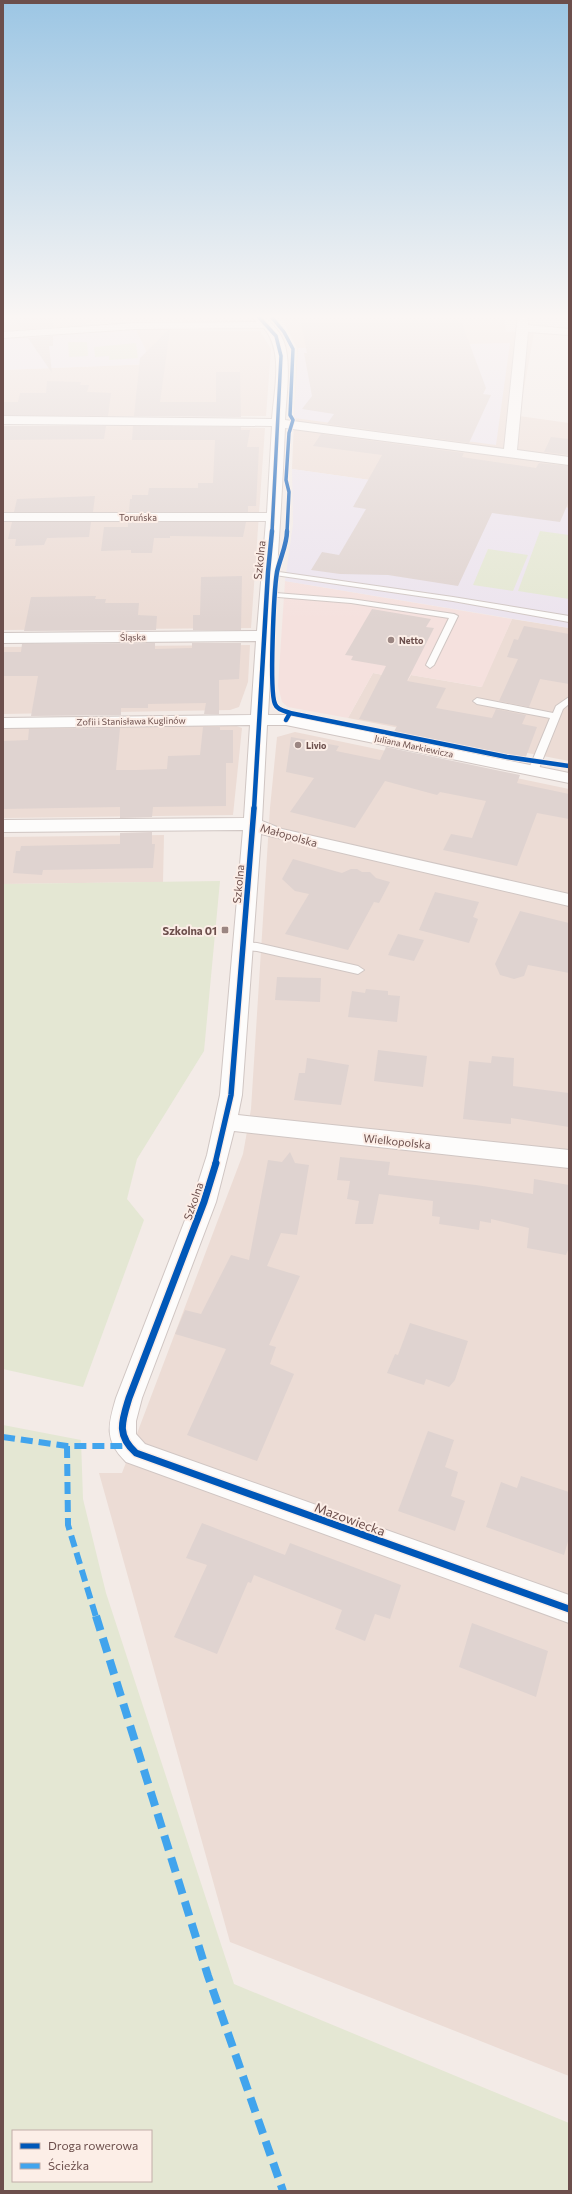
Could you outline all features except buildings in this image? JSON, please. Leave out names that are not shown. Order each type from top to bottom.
[{"type":"street","name":"Szkolna","points":[[126,1446],[121,1426],[130,1398],[204,1202],[226,1122],[238,1027],[253,824],[266,594],[274,517],[277,416]]},
{"type":"street","points":[[510,453],[514,416]]},
{"type":"street","points":[[3,420],[261,420],[569,461]]},
{"type":"street","name":"Toruńska","points":[[3,517],[274,517]]},
{"type":"street","name":"Śląska","points":[[3,638],[264,636]]},
{"type":"street","name":"Zofii i Stanisława Kuglinów","points":[[3,722],[259,719]]},
{"type":"street","name":"Juliana Markiewicza","points":[[259,719],[286,720],[569,778]]},
{"type":"street","name":"Małopolska","points":[[3,826],[253,824],[277,833],[569,900]]},
{"type":"street","name":"Wielkopolska","points":[[226,1122],[569,1159]]},
{"type":"street","name":"Mazowiecka","points":[[126,1446],[136,1453],[187,1472],[569,1609]]},
{"type":"lane","points":[[268,572],[453,599],[569,619]]},
{"type":"lane","points":[[266,594],[351,600],[454,616],[430,665]]},
{"type":"lane","points":[[533,771],[559,708],[569,700]]},
{"type":"lane","points":[[477,701],[556,716]]},
{"type":"lane","points":[[243,946],[257,947],[358,970]]},
{"type":"shaded area","points":[[294,416],[522,416],[569,423],[569,508],[292,469]]},
{"type":"shaded area","points":[[294,416],[500,416],[496,445],[294,418]]},
{"type":"shaded area","points":[[124,426],[265,428],[251,628],[3,630],[3,427]]},
{"type":"shaded area","points":[[292,469],[569,508],[569,628],[285,581],[293,524]]},
{"type":"shaded area","points":[[285,581],[512,619],[482,687],[411,675],[408,680],[373,673],[348,718],[288,707],[282,702],[278,686]]},
{"type":"shaded area","points":[[512,619],[569,628],[569,761],[348,718],[373,673],[408,680],[411,675],[481,687]]},
{"type":"shaded area","points":[[250,645],[248,682],[239,707],[230,710],[3,714],[3,647]]},
{"type":"shaded area","points":[[234,725],[242,728],[233,815],[3,818],[3,728]]},
{"type":"shaded area","points":[[295,732],[569,789],[569,2076],[230,1942],[99,1473],[122,1473],[243,1154],[251,1109],[270,808],[277,737]]},
{"type":"shaded area","points":[[164,835],[163,882],[3,884],[3,837]]},
{"type":"green space","points":[[540,531],[569,535],[569,599],[518,591]]},
{"type":"green space","points":[[488,549],[528,555],[513,591],[473,585]]},
{"type":"green space","points":[[220,881],[204,1051],[137,1159],[127,1199],[144,1220],[83,1387],[3,1369],[3,884]]},
{"type":"green space","points":[[3,1425],[81,1440],[83,1499],[106,1593],[234,1984],[569,2123],[569,2191],[3,2191]]},
{"type":"marked path","points":[[3,1437],[67,1446],[126,1446]]},
{"type":"marked path","points":[[67,1446],[68,1525],[208,1976],[283,2191]]},
{"type":"cycle path","points":[[279,416],[275,505],[268,572],[253,824],[231,1095],[218,1155],[204,1202],[129,1398],[123,1421],[123,1434],[129,1447],[136,1453],[569,1609]]},
{"type":"cycle path","points":[[286,720],[290,713],[281,710],[275,705],[273,697],[272,663],[277,573],[287,538],[289,492],[286,480],[289,433],[293,420],[291,416]]},
{"type":"cycle path","points":[[290,713],[507,757],[569,766]]},
{"type":"place","name":"Netto","points":[[391,640]]},
{"type":"place","name":"Livio","points":[[298,745]]},
{"type":"place","name":"Szkolna 01","points":[[225,930]]}]
